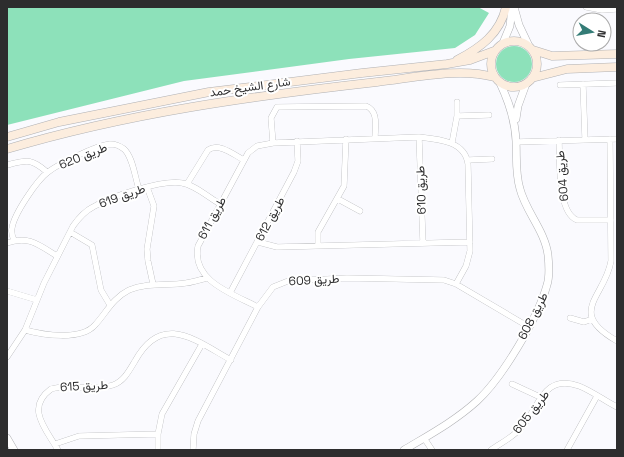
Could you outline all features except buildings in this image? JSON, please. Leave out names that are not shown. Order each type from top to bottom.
[{"type":"main road","points":[[447,64],[475,50],[485,43],[498,28],[506,7]]},
{"type":"main road","points":[[617,54],[557,56],[531,48],[518,40],[503,43],[494,51],[490,64],[497,80],[515,87],[567,69],[617,67]]},
{"type":"main road","points":[[529,81],[537,67],[537,58],[531,48]]},
{"type":"main road","name":"شارع الشيخ حمد","points":[[7,137],[59,122],[209,92],[447,64],[470,60],[494,51]]},
{"type":"main road","name":"شارع الشيخ حمد","points":[[7,149],[55,135],[189,106],[296,91],[454,74],[473,73],[497,80]]},
{"type":"street","points":[[503,43],[510,26],[513,7]]},
{"type":"street","points":[[513,7],[519,25],[531,48]]},
{"type":"street","points":[[586,7],[602,10],[617,9]]},
{"type":"street","name":"طريق 608","points":[[497,80],[513,114],[516,139]]},
{"type":"street","name":"طريق 608","points":[[404,450],[464,412],[486,392],[501,372],[529,327],[539,308],[548,284],[549,265],[544,240],[520,189],[516,166],[518,106],[529,81]]},
{"type":"street","points":[[560,84],[617,83]]},
{"type":"street","points":[[583,84],[585,139]]},
{"type":"street","points":[[456,284],[469,258],[470,242],[468,160],[458,147],[452,143],[457,116],[457,102]]},
{"type":"street","points":[[273,142],[271,118],[277,108],[366,106],[373,110],[376,115],[375,139]]},
{"type":"street","points":[[457,116],[489,115]]},
{"type":"street","name":"طريق 611","points":[[258,307],[230,293],[207,278],[197,261],[196,253],[198,246],[220,204],[244,160],[252,149],[273,142],[346,139],[419,137],[452,143]]},
{"type":"street","name":"طريق 610","points":[[419,137],[423,243]]},
{"type":"street","points":[[318,245],[318,232],[338,199],[345,181],[346,139]]},
{"type":"street","points":[[516,139],[617,139]]},
{"type":"street","points":[[610,139],[614,189],[611,220],[610,267],[591,306],[592,319],[600,329],[617,341]]},
{"type":"street","name":"طريق 604","points":[[559,140],[562,197],[566,209],[573,218],[577,220],[611,220]]},
{"type":"street","name":"طريق 612","points":[[230,293],[297,167],[297,141]]},
{"type":"street","name":"طريق 620","points":[[14,240],[12,229],[14,221],[31,192],[48,172],[76,156],[109,144],[115,144],[125,150],[139,189]]},
{"type":"street","points":[[187,184],[208,150],[212,147],[218,147],[244,160]]},
{"type":"street","points":[[468,160],[492,159]]},
{"type":"street","name":"طريق 620","points":[[7,165],[30,161],[36,162],[48,172]]},
{"type":"street","name":"طريق 619","points":[[7,357],[25,330],[57,256],[77,219],[92,207],[139,189],[164,182],[187,184],[220,204]]},
{"type":"street","points":[[147,187],[154,206],[147,249],[148,262],[153,284]]},
{"type":"street","points":[[338,199],[360,211]]},
{"type":"street","points":[[70,232],[92,245],[101,290],[110,305]]},
{"type":"street","points":[[7,243],[14,240],[30,240],[57,256]]},
{"type":"street","points":[[258,242],[277,247],[470,242]]},
{"type":"street","points":[[25,330],[50,335],[81,334],[92,329],[110,305],[129,290],[153,284],[187,283],[207,278]]},
{"type":"street","name":"طريق 609","points":[[193,450],[194,434],[198,420],[258,307],[273,287],[288,281],[347,278],[433,279],[456,284],[529,327]]},
{"type":"street","points":[[7,291],[37,300]]},
{"type":"street","points":[[570,318],[584,322],[592,319]]},
{"type":"street","name":"طريق 615","points":[[58,450],[42,423],[38,411],[40,400],[51,389],[113,385],[124,378],[146,343],[156,337],[179,334],[189,336],[231,360]]},
{"type":"street","points":[[158,450],[158,434],[162,414],[202,344]]},
{"type":"street","points":[[512,384],[540,397]]},
{"type":"street","name":"طريق 605","points":[[491,450],[512,437],[522,428],[540,397],[551,387],[562,384],[578,386],[617,408]]},
{"type":"street","points":[[567,450],[597,396]]},
{"type":"street","points":[[55,444],[79,436],[158,434]]},
{"type":"street","points":[[7,438],[11,449]]},
{"type":"street","points":[[424,438],[432,450]]},
{"type":"green space","points":[[7,7],[478,7],[489,13],[475,35],[455,48],[349,59],[184,81],[7,125]]},
{"type":"green space","points":[[518,46],[527,51],[531,57],[531,71],[527,77],[518,82],[510,82],[501,77],[497,71],[496,60],[501,51],[507,47]]}]
